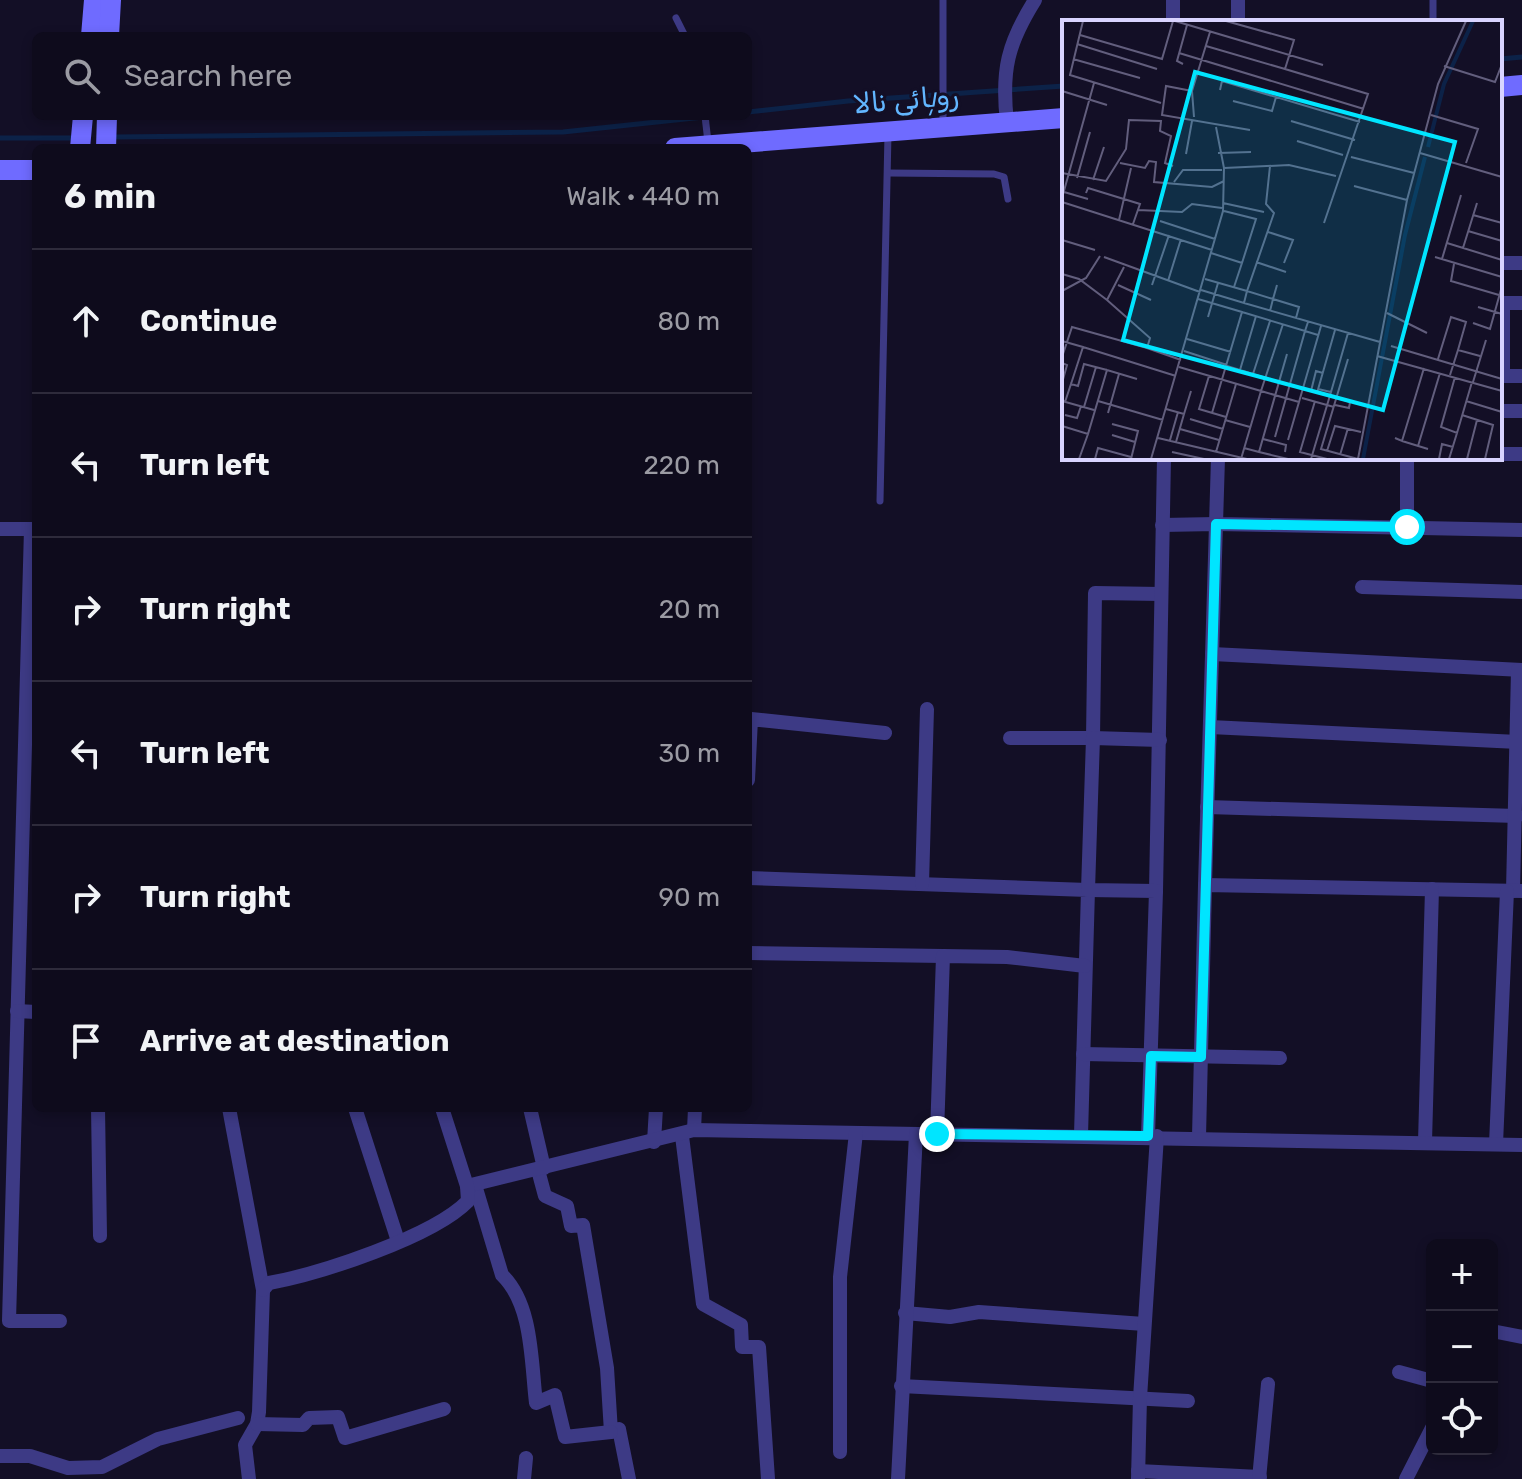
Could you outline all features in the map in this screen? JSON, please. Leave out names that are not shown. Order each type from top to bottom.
[{"type":"street","points":[[91,32],[94,0]]},
{"type":"street","points":[[109,32],[111,0]]},
{"type":"street","points":[[1006,114],[1005,67],[1013,36],[1035,0]]},
{"type":"street","points":[[1502,87],[1522,85]]},
{"type":"street","points":[[694,144],[888,132],[1006,114],[1062,118]]},
{"type":"street","points":[[80,144],[83,120]]},
{"type":"street","points":[[106,144],[107,120]]},
{"type":"street","points":[[0,170],[32,170]]},
{"type":"street","points":[[1522,303],[1502,303],[1502,376],[1522,376]]},
{"type":"street","points":[[1164,460],[1151,1056],[1153,1136],[1138,1475],[1260,1478],[1268,1384]]},
{"type":"street","points":[[1199,1137],[1218,460]]},
{"type":"street","points":[[1407,460],[1407,527]]},
{"type":"street","points":[[1162,525],[1522,530]]},
{"type":"street","points":[[0,529],[32,529]]},
{"type":"street","points":[[32,559],[17,1011],[7,1165],[5,1321],[60,1321]]},
{"type":"street","points":[[1362,587],[1522,592]]},
{"type":"street","points":[[1081,1135],[1095,593],[1161,594]]},
{"type":"street","points":[[1212,654],[1520,670],[1514,891],[1496,1144]]},
{"type":"street","points":[[922,884],[927,709]]},
{"type":"street","points":[[752,719],[885,733]]},
{"type":"street","points":[[1210,727],[1518,742]]},
{"type":"street","points":[[1010,738],[1160,740]]},
{"type":"street","points":[[1207,807],[1517,816]]},
{"type":"street","points":[[752,878],[1156,891]]},
{"type":"street","points":[[1205,885],[1514,891]]},
{"type":"street","points":[[1425,1142],[1432,889]]},
{"type":"street","points":[[752,953],[1007,957],[1085,966]]},
{"type":"street","points":[[937,1134],[943,956]]},
{"type":"street","points":[[17,1011],[32,1012]]},
{"type":"street","points":[[1083,1054],[1280,1058]]},
{"type":"street","points":[[98,1112],[100,1236]]},
{"type":"street","points":[[230,1112],[263,1290],[257,1424],[245,1445],[249,1479]]},
{"type":"street","points":[[356,1112],[398,1241]]},
{"type":"street","points":[[443,1112],[502,1275],[511,1283],[524,1310],[536,1403],[555,1395],[565,1437],[619,1429],[629,1479]]},
{"type":"street","points":[[531,1112],[545,1196],[567,1206],[571,1226],[583,1225],[605,1355],[611,1432]]},
{"type":"street","points":[[654,1142],[656,1112]]},
{"type":"street","points":[[694,1112],[688,1133],[703,1304],[741,1325],[742,1347],[759,1347],[768,1479]]},
{"type":"street","points":[[471,1186],[688,1133],[1153,1136],[1522,1145]]},
{"type":"street","points":[[840,1452],[840,1277],[856,1133]]},
{"type":"street","points":[[898,1479],[916,1134]]},
{"type":"street","points":[[263,1290],[269,1283],[398,1241],[456,1213],[468,1201],[471,1186]]},
{"type":"street","points":[[905,1313],[950,1317],[979,1312],[1144,1324]]},
{"type":"street","points":[[1498,1332],[1522,1337]]},
{"type":"street","points":[[1399,1372],[1426,1379]]},
{"type":"street","points":[[901,1386],[1188,1401]]},
{"type":"street","points":[[257,1424],[303,1425],[309,1418],[338,1417],[345,1438],[444,1409]]},
{"type":"street","points":[[0,1456],[30,1456],[68,1468],[103,1473],[158,1439],[238,1418]]},
{"type":"street","points":[[1406,1479],[1426,1440]]},
{"type":"street","points":[[524,1479],[526,1458]]},
{"type":"lane","points":[[943,0],[943,123]]},
{"type":"lane","points":[[676,18],[683,32]]},
{"type":"lane","points":[[705,120],[708,141]]},
{"type":"lane","points":[[880,501],[888,132]]},
{"type":"lane","points":[[888,173],[994,174],[1004,177],[1008,199]]},
{"type":"waterway","name":"روہائی نالا","points":[[1502,59],[1522,57]]},
{"type":"waterway","name":"روہائی نالا","points":[[752,112],[848,101],[1062,86]]},
{"type":"waterway","name":"روہائی نالا","points":[[113,137],[563,132],[676,120]]},
{"type":"waterway","name":"روہائی نالا","points":[[0,138],[75,138]]},
{"type":"route","points":[[937,1134],[1148,1136],[1151,1056],[1201,1057],[1216,524],[1407,527]]}]
